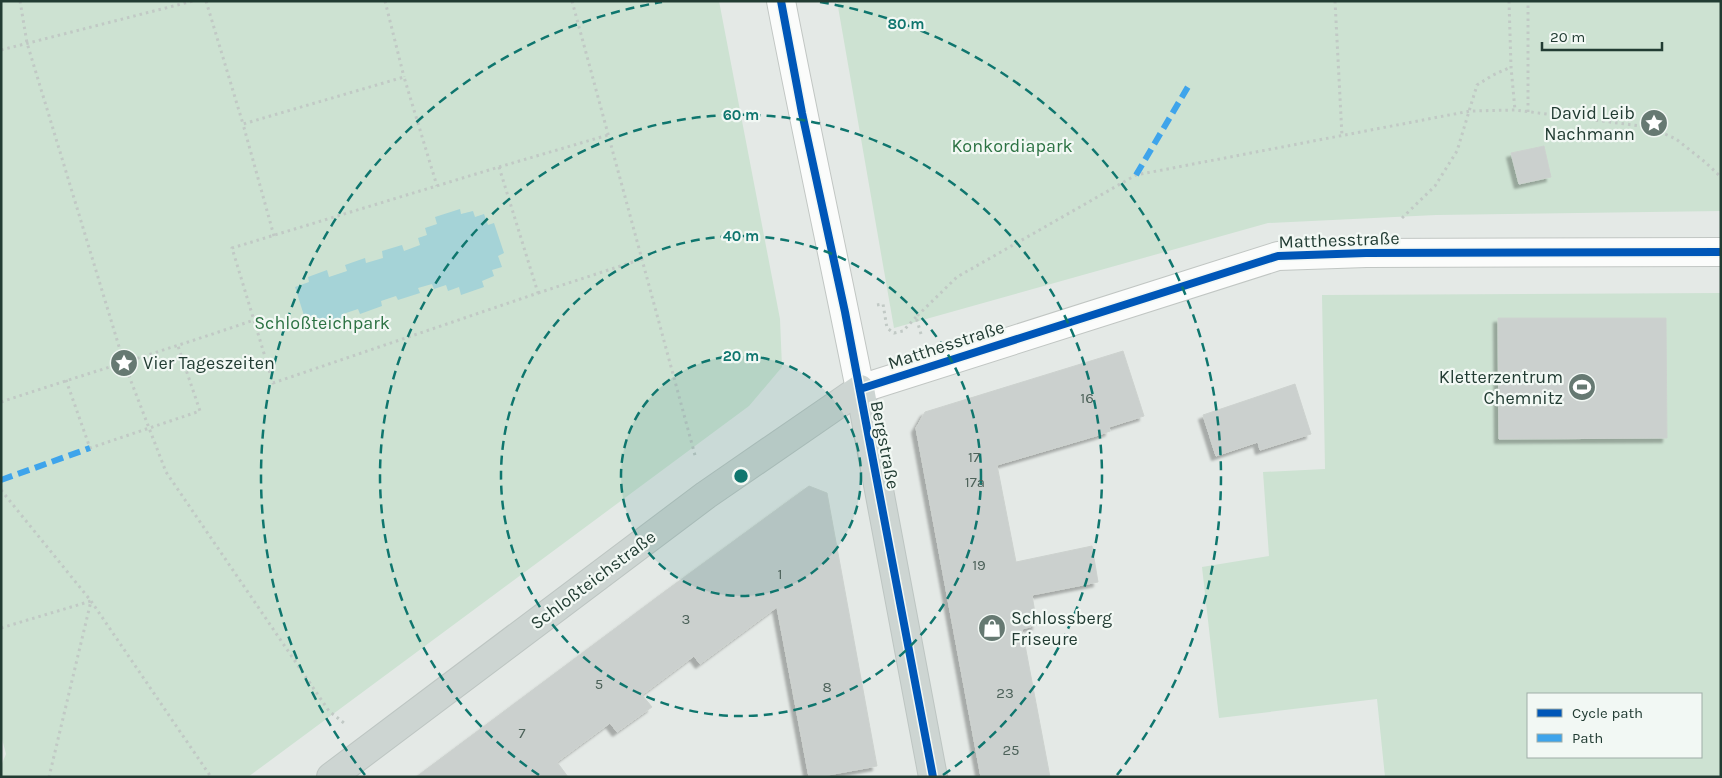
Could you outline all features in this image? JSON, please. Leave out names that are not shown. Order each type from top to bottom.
[{"type":"main road","name":"Schloßteichstraße","points":[[331,777],[706,495],[860,389]]},
{"type":"main road","name":"Bergstraße","points":[[860,389],[933,777]]},
{"type":"street","name":"Bergstraße","points":[[781,1],[802,113],[860,389]]},
{"type":"street","name":"Matthesstraße","points":[[860,389],[1278,256],[1366,252],[1721,252]]},
{"type":"path","points":[[20,1],[28,43],[124,363],[166,472],[329,711],[371,746]]},
{"type":"path","points":[[1,50],[193,1]]},
{"type":"path","points":[[206,1],[274,236]]},
{"type":"path","points":[[385,1],[404,78],[437,186]]},
{"type":"path","points":[[572,1],[706,495]]},
{"type":"path","points":[[1335,1],[1342,136]]},
{"type":"path","points":[[1509,1],[1510,67],[1515,110]]},
{"type":"path","points":[[1528,1],[1528,112]]},
{"type":"path","points":[[1366,252],[1435,186],[1457,151],[1477,85],[1510,67]]},
{"type":"path","points":[[243,124],[404,78]]},
{"type":"path","points":[[930,366],[916,317],[957,277],[1136,175],[1470,112],[1515,110],[1649,127],[1676,139],[1721,177]]},
{"type":"path","points":[[608,135],[232,248],[273,383],[642,259]]},
{"type":"path","points":[[499,167],[538,293]]},
{"type":"path","points":[[1,402],[254,320]]},
{"type":"path","points":[[66,380],[90,448],[200,411],[178,346]]},
{"type":"path","points":[[1,490],[91,601],[211,777]]},
{"type":"path","points":[[1,628],[91,601]]},
{"type":"path","points":[[49,777],[91,601]]},
{"type":"green space","name":"Schloßteichpark","points":[[1,1],[719,1],[780,319],[782,367],[749,406],[248,777],[1,777],[1,766],[6,754],[1,735]]},
{"type":"green space","name":"Konkordiapark","points":[[837,1],[1721,1],[1721,211],[1436,215],[1268,223],[894,328]]},
{"type":"green space","points":[[1721,293],[1721,777],[1385,777],[1377,699],[1219,718],[1202,567],[1269,556],[1263,472],[1325,469],[1322,295]]},
{"type":"water","points":[[460,209],[461,214],[473,211],[475,217],[484,214],[488,225],[494,223],[504,253],[498,256],[502,267],[492,270],[494,276],[482,281],[484,287],[461,295],[459,287],[448,291],[446,285],[434,289],[432,284],[418,288],[420,293],[398,300],[396,296],[381,301],[382,306],[360,314],[358,309],[343,314],[344,318],[324,325],[323,320],[307,325],[295,287],[309,282],[308,277],[327,270],[329,277],[347,271],[345,265],[365,258],[366,263],[383,258],[382,251],[402,245],[404,251],[420,245],[418,238],[427,235],[425,228],[437,224],[435,217]]},
{"type":"building","points":[[1544,146],[1551,177],[1519,184],[1511,153]]},
{"type":"building","name":"Kletterzentrum Chemnitz","points":[[1498,318],[1666,318],[1667,438],[1499,439]]},
{"type":"building","points":[[1123,351],[1144,416],[1109,427],[1110,431],[1099,435],[997,465],[1016,562],[1092,546],[1098,582],[1032,595],[1037,625],[1022,629],[1050,777],[981,777],[916,428],[925,412]]},
{"type":"building","points":[[1295,384],[1311,434],[1260,450],[1258,442],[1216,456],[1203,415]]},
{"type":"building","points":[[809,486],[827,493],[877,766],[809,777],[777,607],[700,664],[694,656],[642,695],[652,707],[617,732],[610,723],[557,762],[568,777],[416,777],[664,592]]},
{"type":"marked path","points":[[1136,175],[1189,85]]},
{"type":"marked path","points":[[1,480],[90,448]]},
{"type":"cycle path","points":[[781,1],[802,113],[845,312],[933,777]]},
{"type":"cycle path","points":[[860,389],[1278,256],[1366,253],[1721,252]]},
{"type":"place","name":"David Leib Nachmann","points":[[1654,123]]},
{"type":"place","name":"Vier Tageszeiten","points":[[124,363]]},
{"type":"place","name":"Kletterzentrum Chemnitz","points":[[1582,387]]},
{"type":"place","name":"Schlossberg Friseure","points":[[992,628]]}]
